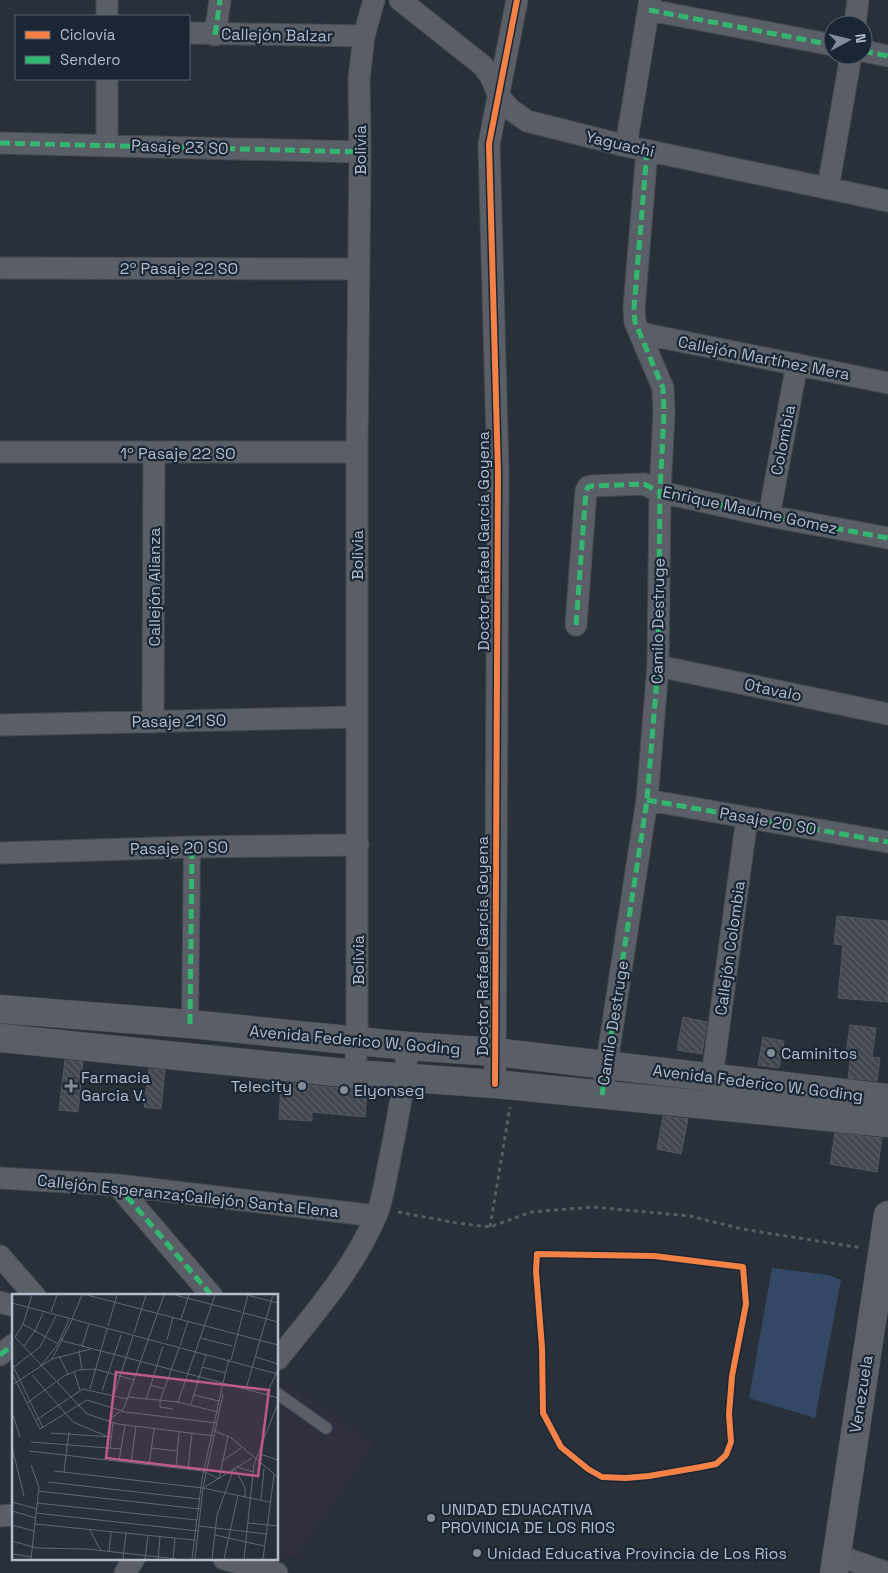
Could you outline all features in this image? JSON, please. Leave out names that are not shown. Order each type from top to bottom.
[{"type":"main road","name":"Venezuela","points":[[835,1564],[879,1337],[883,1251],[888,1215]]},
{"type":"street","points":[[107,0],[107,15]]},
{"type":"street","points":[[215,35],[220,0]]},
{"type":"street","name":"Bolivia","points":[[356,1074],[358,1040],[357,452],[359,79],[364,36],[374,0]]},
{"type":"street","name":"Yaguachi","points":[[400,0],[482,65],[491,77],[498,96],[510,109],[526,121],[647,151],[888,201]]},
{"type":"street","name":"Doctor Rafael García Goyena","points":[[504,1086],[496,1052],[498,472],[489,144],[517,0]]},
{"type":"street","points":[[856,15],[858,0]]},
{"type":"street","points":[[626,146],[650,5],[823,43]]},
{"type":"street","name":"Callejón Balzar","points":[[190,33],[215,35],[364,36]]},
{"type":"street","points":[[873,53],[888,56]]},
{"type":"street","points":[[828,188],[849,65]]},
{"type":"street","points":[[107,80],[107,145]]},
{"type":"street","points":[[489,144],[500,132],[510,126],[526,121]]},
{"type":"street","name":"Pasaje 23 SO","points":[[0,143],[360,152]]},
{"type":"street","name":"Camilo Destruge","points":[[602,1094],[647,800],[658,666],[663,388],[635,322],[634,308],[647,151]]},
{"type":"street","name":"2º Pasaje 22 SO","points":[[0,268],[359,269]]},
{"type":"street","name":"Callejón Martínez Mera","points":[[640,333],[888,383]]},
{"type":"street","name":"Colombia","points":[[769,516],[797,364]]},
{"type":"street","name":"1º Pasaje 22 SO","points":[[0,452],[357,452]]},
{"type":"street","name":"Callejón Alianza","points":[[154,453],[154,722]]},
{"type":"street","name":"Enrique Maulme Gomez","points":[[576,625],[586,491],[588,487],[644,484],[660,492],[769,516],[888,538]]},
{"type":"street","name":"Otavalo","points":[[658,666],[888,714]]},
{"type":"street","name":"Pasaje 21 SO","points":[[0,725],[357,717]]},
{"type":"street","name":"Pasaje 20 SO","points":[[647,800],[888,842]]},
{"type":"street","name":"Callejón Colombia","points":[[712,1077],[748,818]]},
{"type":"street","name":"Pasaje 20 SO","points":[[0,853],[358,845]]},
{"type":"street","points":[[190,1024],[192,848]]},
{"type":"street","name":"Avenida Federico W. Goding","points":[[0,1009],[190,1024],[408,1046],[496,1052],[888,1098]]},
{"type":"street","name":"Avenida Federico W. Goding","points":[[0,1038],[356,1074],[602,1094],[888,1123]]},
{"type":"street","points":[[279,1358],[331,1293],[365,1238],[377,1212],[386,1178],[405,1077],[408,1046]]},
{"type":"street","name":"Callejón Esperanza;Callejón Santa Elena","points":[[0,1178],[117,1185],[377,1212]]},
{"type":"street","points":[[117,1185],[210,1294]]},
{"type":"street","points":[[0,1256],[33,1294]]},
{"type":"street","points":[[0,1355],[12,1346]]},
{"type":"street","points":[[124,1573],[133,1560]]},
{"type":"street","points":[[225,1564],[277,1573]]},
{"type":"street","points":[[835,1564],[888,1573]]},
{"type":"lane","points":[[279,1395],[326,1428]]},
{"type":"path","points":[[490,1227],[504,1086]]},
{"type":"path","points":[[377,1212],[411,1214],[457,1224],[490,1227],[531,1212],[593,1207],[690,1216],[761,1232],[883,1251]]},
{"type":"shaded area","points":[[288,1385],[375,1443],[298,1557],[279,1553],[279,1398]]},
{"type":"water","points":[[772,1268],[829,1275],[841,1280],[815,1418],[749,1398]]},
{"type":"building","points":[[837,916],[888,921],[888,1002],[838,998],[843,945],[834,944]]},
{"type":"building","points":[[683,1017],[707,1022],[702,1054],[677,1050]]},
{"type":"building","points":[[850,1025],[876,1028],[872,1057],[880,1058],[877,1081],[848,1078],[851,1053],[846,1053]]},
{"type":"building","name":"Caminitos","points":[[763,1037],[784,1041],[779,1068],[758,1065]]},
{"type":"building","name":"Farmacia Garcia V.","points":[[65,1060],[83,1062],[78,1112],[59,1110]]},
{"type":"building","points":[[149,1069],[165,1070],[161,1109],[144,1107]]},
{"type":"building","points":[[281,1082],[367,1091],[365,1117],[312,1112],[312,1121],[279,1119]]},
{"type":"building","points":[[663,1116],[688,1119],[681,1154],[657,1149]]},
{"type":"building","points":[[835,1133],[882,1138],[877,1172],[830,1164]]},
{"type":"marked path","points":[[215,35],[220,0]]},
{"type":"marked path","points":[[649,10],[823,43]]},
{"type":"marked path","points":[[873,53],[888,56]]},
{"type":"marked path","points":[[0,143],[360,152]]},
{"type":"marked path","points":[[602,1095],[647,800],[658,666],[663,388],[635,322],[634,308],[647,151]]},
{"type":"marked path","points":[[576,625],[586,491],[588,487],[644,484],[660,492],[769,516],[888,538]]},
{"type":"marked path","points":[[647,800],[888,842]]},
{"type":"marked path","points":[[190,1024],[192,847]]},
{"type":"marked path","points":[[117,1185],[210,1294]]},
{"type":"marked path","points":[[0,1355],[12,1346]]},
{"type":"cycle path","points":[[495,1084],[498,472],[489,144],[517,0]]},
{"type":"cycle path","points":[[537,1254],[654,1256],[743,1267],[746,1304],[732,1376],[729,1414],[731,1442],[726,1455],[716,1464],[649,1476],[626,1478],[602,1477],[588,1469],[561,1447],[543,1413],[542,1348],[536,1271],[537,1254]]},
{"type":"place","name":"Caminitos","points":[[771,1053]]},
{"type":"place","name":"Farmacia Garcia V.","points":[[71,1086]]},
{"type":"place","name":"Telecity","points":[[302,1086]]},
{"type":"place","name":"Elyonseg","points":[[344,1090]]},
{"type":"place","name":"UNIDAD EDUACATIVA PROVINCIA DE LOS RIOS","points":[[431,1518]]},
{"type":"place","name":"Unidad Educativa Provincia de Los Rios","points":[[477,1553]]}]
